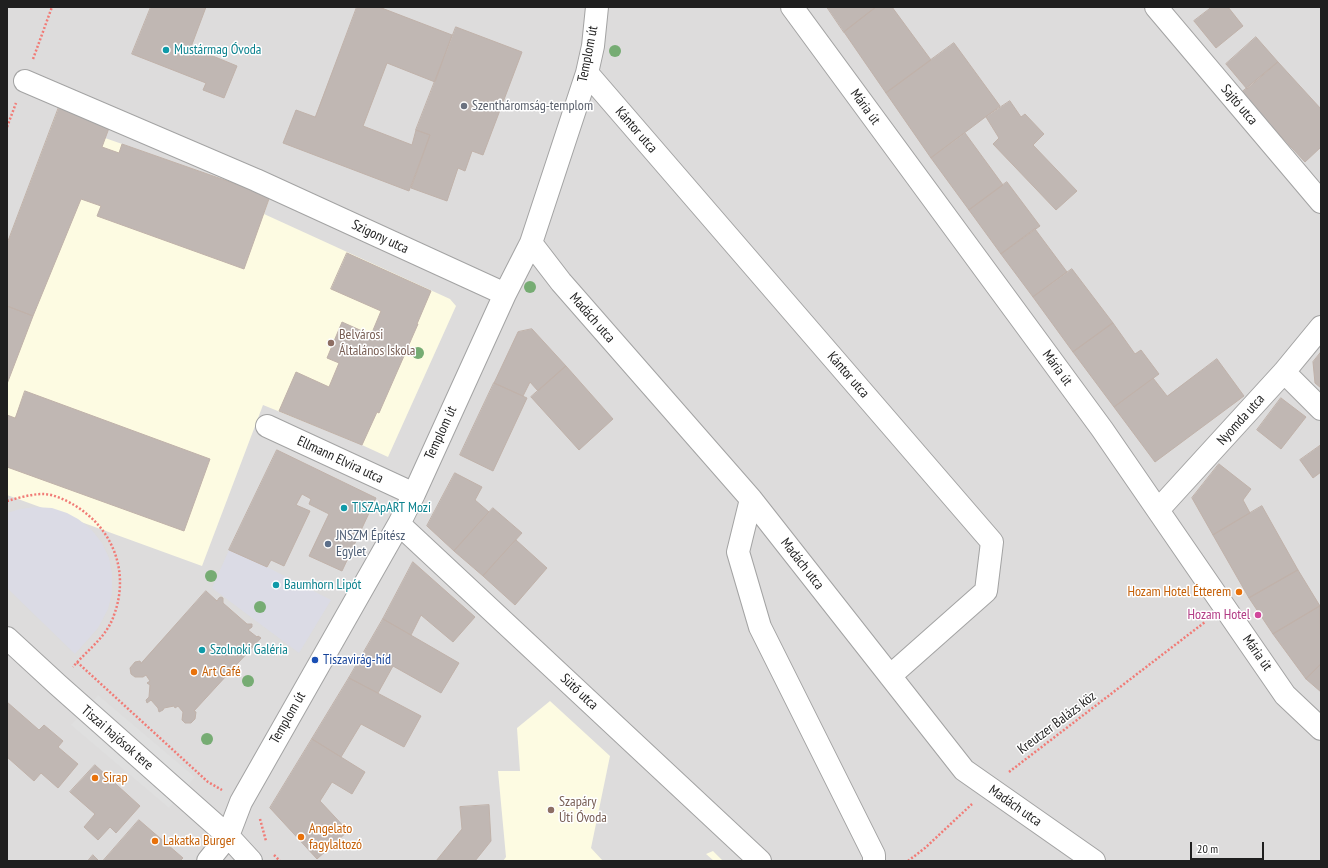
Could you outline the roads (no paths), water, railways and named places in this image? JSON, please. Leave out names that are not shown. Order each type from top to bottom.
[{"type":"street","name":"Templom út","points":[[208,861],[228,836],[241,802],[399,524],[505,294],[531,243],[587,73],[593,46],[596,7]]},
{"type":"street","name":"Mária út","points":[[792,7],[1102,429],[1286,695],[1321,729]]},
{"type":"street","name":"Sajtó utca","points":[[1156,7],[1321,202]]},
{"type":"street","name":"Kántor utca","points":[[587,73],[992,542],[986,591],[890,676]]},
{"type":"street","name":"Szigony utca","points":[[25,81],[256,180],[505,294]]},
{"type":"street","name":"Madách utca","points":[[531,243],[561,282],[751,499],[964,770],[1094,861]]},
{"type":"street","name":"Nyomda utca","points":[[1158,510],[1284,372],[1321,326]]},
{"type":"street","points":[[1284,372],[1321,409]]},
{"type":"street","name":"Ellmann Elvira utca","points":[[267,426],[414,494]]},
{"type":"street","points":[[751,499],[738,552],[760,627],[874,855],[874,861]]},
{"type":"street","name":"Sütő utca","points":[[399,524],[760,861]]},
{"type":"street","name":"Tiszai hajósok tere","points":[[7,638],[228,836],[259,854]]},
{"type":"place","name":"Mustármag Óvoda","points":[[166,50]]},
{"type":"place","name":"Szentháromság-templom","points":[[464,106]]},
{"type":"place","name":"Belvárosi Általános Iskola","points":[[331,343]]},
{"type":"place","name":"TISZApART Mozi","points":[[344,508]]},
{"type":"place","name":"JNSZM Építész Egylet","points":[[328,544]]},
{"type":"place","name":"Baumhorn Lipót","points":[[276,585]]},
{"type":"place","name":"Hozam Hotel Étterem","points":[[1239,592]]},
{"type":"place","name":"Hozam Hotel","points":[[1258,615]]},
{"type":"place","name":"Szolnoki Galéria","points":[[202,650]]},
{"type":"place","name":"Tiszavirág-híd","points":[[315,660]]},
{"type":"place","name":"Art Café","points":[[194,672]]},
{"type":"place","name":"Sirap","points":[[95,778]]},
{"type":"place","name":"Szapáry Úti Óvoda","points":[[551,810]]},
{"type":"place","name":"Angelato fagylaltozó","points":[[301,837]]},
{"type":"place","name":"Lakatka Burger","points":[[155,841]]}]
